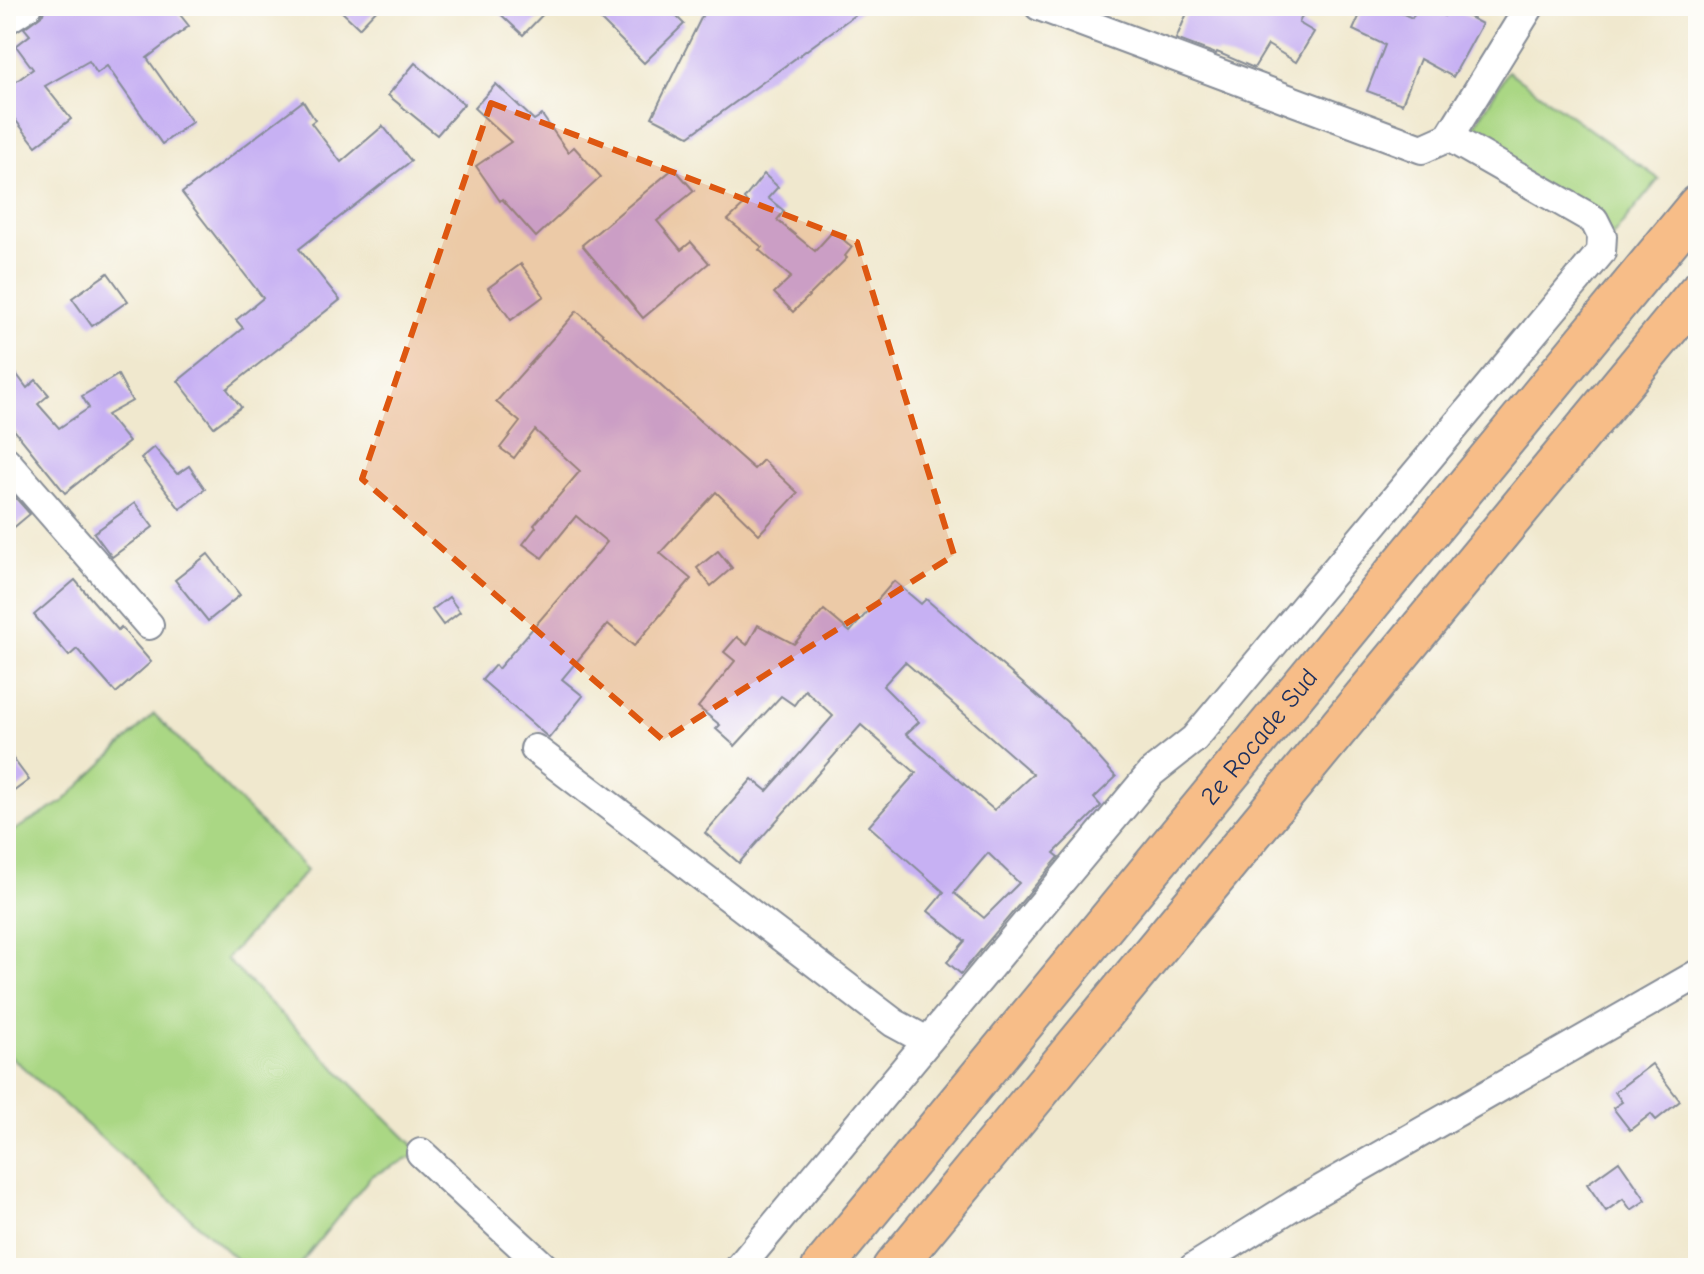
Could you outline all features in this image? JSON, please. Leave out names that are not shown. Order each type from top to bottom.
[{"type":"highway","name":"2e Rocade Sud","points":[[822,1268],[1698,205]]},
{"type":"highway","name":"2e Rocade Sud","points":[[893,1268],[1698,292]]},
{"type":"street","points":[[6,20],[28,6]]},
{"type":"street","points":[[1039,6],[1422,149],[1449,137],[1530,6]]},
{"type":"street","points":[[739,1268],[1151,773],[1194,739],[1601,252],[1602,236],[1594,220],[1449,137]]},
{"type":"street","points":[[6,461],[149,625]]},
{"type":"street","points":[[535,749],[894,1023],[927,1041]]},
{"type":"street","points":[[1193,1268],[1308,1197],[1698,974]]},
{"type":"street","points":[[421,1153],[545,1268]]},
{"type":"highlighted area","points":[[491,103],[857,242],[954,555],[663,740],[362,479]]},
{"type":"green space","points":[[1508,71],[1659,179],[1610,239],[1468,137]]},
{"type":"green space","points":[[154,714],[307,870],[226,959],[421,1153],[371,1176],[297,1268],[246,1268],[6,1052],[6,835],[63,802]]},
{"type":"building","points":[[45,6],[173,6],[189,26],[147,58],[192,122],[162,144],[107,66],[97,73],[89,61],[45,86],[71,119],[36,146],[6,108],[6,89],[33,69],[16,46],[30,35],[24,28],[43,14]]},
{"type":"building","points":[[336,6],[380,6],[359,28]]},
{"type":"building","points":[[492,6],[551,6],[523,35]]},
{"type":"building","points":[[587,6],[666,6],[684,24],[644,63]]},
{"type":"building","points":[[707,6],[867,6],[689,136],[652,117]]},
{"type":"building","points":[[1190,6],[1306,6],[1299,23],[1314,32],[1296,62],[1268,45],[1254,68],[1176,39]]},
{"type":"building","points":[[1364,6],[1386,6],[1412,18],[1418,6],[1425,6],[1444,16],[1449,6],[1482,24],[1453,77],[1420,59],[1402,104],[1367,91],[1385,45],[1353,30]]},
{"type":"building","points":[[415,63],[464,104],[437,135],[388,95]]},
{"type":"building","points":[[496,84],[534,120],[542,115],[568,152],[574,147],[601,177],[536,237],[502,199],[500,201],[476,166],[511,142],[474,108]]},
{"type":"building","points":[[303,101],[315,120],[311,123],[341,162],[383,126],[411,161],[299,249],[340,300],[227,389],[241,407],[214,427],[178,381],[243,328],[236,320],[263,298],[182,193]]},
{"type":"building","points":[[674,168],[694,191],[657,221],[681,250],[691,242],[709,263],[643,318],[582,245]]},
{"type":"building","points":[[764,174],[778,187],[768,198],[784,211],[777,220],[815,251],[833,231],[852,247],[845,256],[847,258],[793,312],[774,293],[791,277],[759,250],[762,247],[728,220],[747,202],[744,199]]},
{"type":"building","points":[[521,264],[544,296],[511,320],[488,288]]},
{"type":"building","points":[[108,273],[128,301],[92,326],[72,298]]},
{"type":"building","points":[[577,311],[754,469],[763,460],[798,493],[759,534],[716,492],[660,553],[691,579],[634,646],[608,624],[562,679],[583,696],[549,738],[482,680],[495,665],[498,669],[607,542],[576,516],[542,558],[523,544],[536,527],[534,525],[580,471],[535,430],[514,458],[500,448],[520,422],[496,402]]},
{"type":"building","points":[[6,360],[27,388],[36,380],[49,395],[38,404],[59,428],[89,408],[82,396],[118,375],[132,401],[107,415],[129,442],[65,493],[6,420]]},
{"type":"building","points":[[154,447],[177,474],[189,466],[205,489],[180,509],[141,458]]},
{"type":"building","points":[[6,487],[30,514],[6,534]]},
{"type":"building","points":[[135,503],[153,527],[112,557],[94,533]]},
{"type":"building","points":[[718,551],[732,568],[711,586],[697,568]]},
{"type":"building","points":[[208,554],[240,595],[208,621],[175,580]]},
{"type":"building","points":[[75,580],[118,630],[121,627],[151,662],[116,693],[77,649],[69,656],[34,615]]},
{"type":"building","points":[[894,581],[921,604],[926,599],[1067,722],[1116,777],[1094,798],[1101,806],[1054,853],[1059,857],[961,974],[947,962],[965,941],[928,911],[944,892],[869,826],[916,773],[861,725],[739,863],[705,833],[752,779],[767,791],[833,716],[805,690],[794,705],[781,696],[735,746],[716,729],[720,725],[698,707],[735,661],[724,652],[737,637],[747,645],[758,625],[794,644],[824,610],[850,632]],"holes":[[[905,662],[1033,774],[994,810],[906,734],[919,722],[883,686]],[[988,853],[1019,883],[984,918],[954,893]]]},
{"type":"building","points":[[449,597],[460,612],[443,625],[432,610]]},
{"type":"building","points":[[6,749],[29,780],[6,797]]},
{"type":"building","points":[[1652,1064],[1680,1101],[1656,1120],[1651,1114],[1630,1130],[1613,1108],[1622,1102],[1615,1092]]},
{"type":"building","points":[[1619,1161],[1646,1200],[1631,1210],[1623,1199],[1606,1211],[1587,1184]]}]
